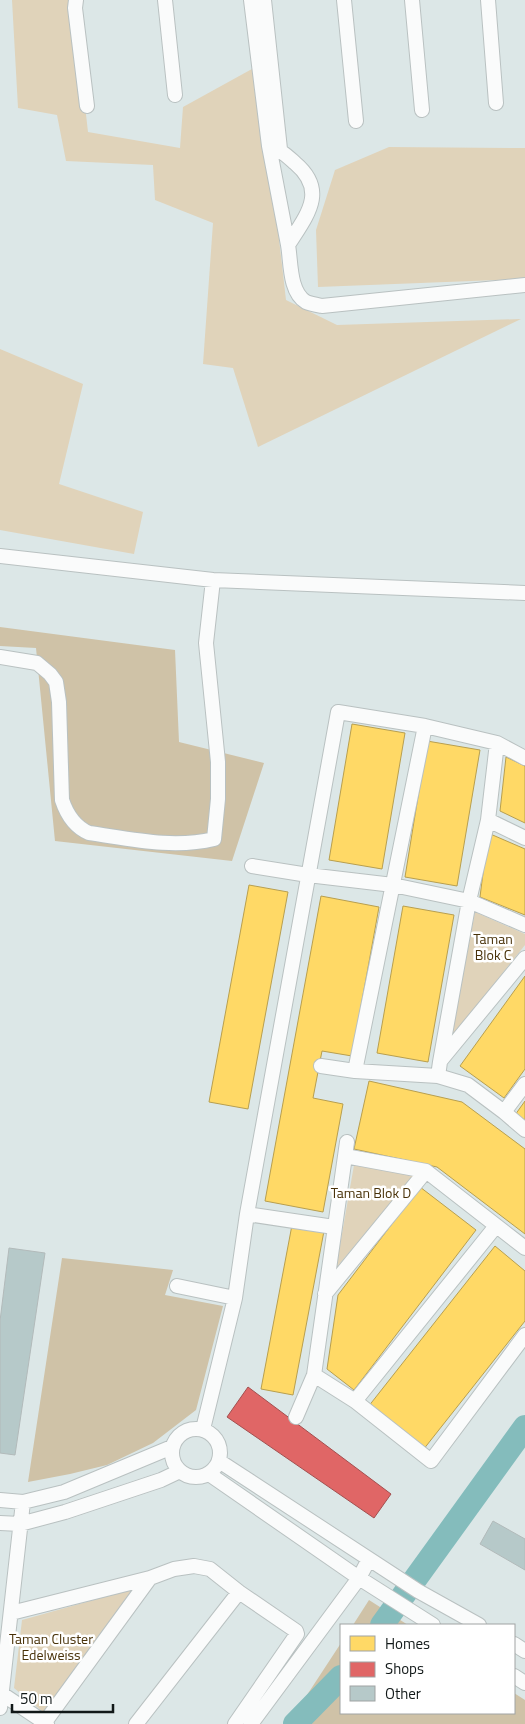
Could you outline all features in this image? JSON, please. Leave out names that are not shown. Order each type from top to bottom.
[{"type":"street","points":[[76,0],[75,8],[87,106]]},
{"type":"street","points":[[165,0],[175,95]]},
{"type":"street","points":[[251,0],[275,148],[293,283],[306,302],[322,306],[525,285]]},
{"type":"street","points":[[264,0],[275,148],[308,176],[314,192],[312,204],[288,245]]},
{"type":"street","points":[[344,0],[356,121]]},
{"type":"street","points":[[412,0],[422,110]]},
{"type":"street","points":[[488,0],[496,103]]},
{"type":"street","points":[[0,556],[213,580],[525,593]]},
{"type":"street","points":[[0,657],[37,663],[56,682],[59,702],[62,800],[66,810],[80,829],[89,833],[166,843],[198,843],[214,839],[218,799],[218,762],[206,643],[213,580]]},
{"type":"street","points":[[203,1429],[235,1298],[247,1214],[338,712],[425,726],[497,744],[525,758]]},
{"type":"street","points":[[355,1071],[425,726]]},
{"type":"street","points":[[438,1076],[469,901],[488,820],[497,744]]},
{"type":"street","points":[[488,820],[525,838]]},
{"type":"street","points":[[252,866],[393,885],[469,901],[525,925]]},
{"type":"street","points":[[440,1062],[525,958]]},
{"type":"street","points":[[321,1066],[355,1071],[438,1076],[468,1085],[525,1130]]},
{"type":"street","points":[[504,1112],[525,1084]]},
{"type":"street","points":[[296,1417],[314,1375],[346,1149],[426,1171],[525,1248]]},
{"type":"street","points":[[325,1295],[426,1171]]},
{"type":"street","points":[[247,1214],[334,1227]]},
{"type":"street","points":[[355,1401],[496,1226]]},
{"type":"street","points":[[177,1286],[235,1298]]},
{"type":"street","points":[[314,1375],[355,1401],[431,1461],[525,1334]]},
{"type":"street","points":[[193,1428],[203,1429],[212,1434],[218,1441],[219,1461],[208,1474],[194,1477],[186,1476],[174,1465],[172,1447],[179,1434],[193,1428]]},
{"type":"street","points":[[0,1500],[23,1502],[64,1492],[172,1447]]},
{"type":"street","points":[[219,1461],[418,1591],[477,1624]]},
{"type":"street","points":[[0,1523],[20,1524],[65,1512],[161,1480],[180,1471]]},
{"type":"street","points":[[208,1474],[362,1580],[431,1624]]},
{"type":"street","points":[[23,1502],[1,1701],[46,1723],[150,1578]]},
{"type":"street","points":[[251,1724],[362,1580],[373,1561]]},
{"type":"street","points":[[11,1612],[150,1578],[174,1569],[194,1566],[210,1569],[296,1631],[297,1634],[235,1724]]},
{"type":"street","points":[[136,1724],[240,1592]]},
{"type":"green space","points":[[12,0],[73,0],[88,132],[180,148],[183,107],[259,65],[286,300],[337,325],[521,319],[258,447],[233,368],[203,364],[213,223],[155,200],[153,165],[66,161],[57,115],[18,108]]},
{"type":"green space","points":[[389,147],[525,148],[525,279],[318,287],[316,230],[335,170]]},
{"type":"green space","points":[[0,349],[83,384],[59,484],[143,512],[134,554],[0,530]]},
{"type":"green space","name":"Taman Blok C","points":[[475,912],[525,934],[525,945],[451,1038]]},
{"type":"green space","name":"Taman Blok D","points":[[354,1165],[414,1175],[336,1268]]},
{"type":"green space","name":"Taman Cluster Edelweiss","points":[[133,1589],[43,1712],[14,1688],[22,1620]]},
{"type":"shaded area","points":[[0,627],[175,650],[179,742],[264,763],[232,861],[55,841],[36,648],[0,646]]},
{"type":"shaded area","points":[[62,1258],[173,1270],[165,1295],[223,1306],[196,1410],[153,1443],[107,1465],[28,1482]]},
{"type":"shaded area","points":[[369,1600],[406,1624],[354,1624]]},
{"type":"shaded area","points":[[340,1645],[340,1714],[515,1714],[515,1694],[525,1700],[525,1724],[288,1724]]},
{"type":"building: Homes","points":[[352,724],[405,733],[382,869],[329,860]]},
{"type":"building: Homes","points":[[427,741],[480,750],[457,886],[405,877]]},
{"type":"building: Homes","points":[[506,757],[525,766],[525,823],[500,811]]},
{"type":"building: Homes","points":[[488,833],[525,849],[525,915],[480,897]]},
{"type":"building: Homes","points":[[249,885],[288,892],[248,1109],[209,1102]]},
{"type":"building: Homes","points":[[321,896],[379,907],[352,1056],[322,1051],[313,1098],[343,1104],[323,1212],[265,1201]]},
{"type":"building: Homes","points":[[403,906],[454,915],[428,1062],[377,1053]]},
{"type":"building: Homes","points":[[525,976],[525,1069],[504,1098],[460,1066]]},
{"type":"building: Homes","points":[[369,1081],[462,1102],[525,1149],[525,1234],[437,1167],[354,1149]]},
{"type":"building: Homes","points":[[525,1101],[525,1122],[515,1115]]},
{"type":"building: Homes","points":[[420,1187],[476,1230],[354,1390],[327,1369],[338,1295]]},
{"type":"building: Homes","points":[[292,1225],[324,1231],[293,1395],[261,1389]]},
{"type":"building: Homes","points":[[495,1246],[525,1271],[525,1321],[423,1450],[368,1407]]},
{"type":"building: Shops","points":[[248,1387],[391,1494],[374,1518],[227,1417]]},
{"type":"building: Other","points":[[9,1248],[45,1253],[15,1455],[0,1453],[0,1321]]},
{"type":"building: Other","points":[[493,1521],[525,1539],[525,1570],[480,1544]]},
{"type":"waterway","points":[[383,1624],[525,1427]]},
{"type":"waterway","points":[[295,1724],[340,1678]]}]
